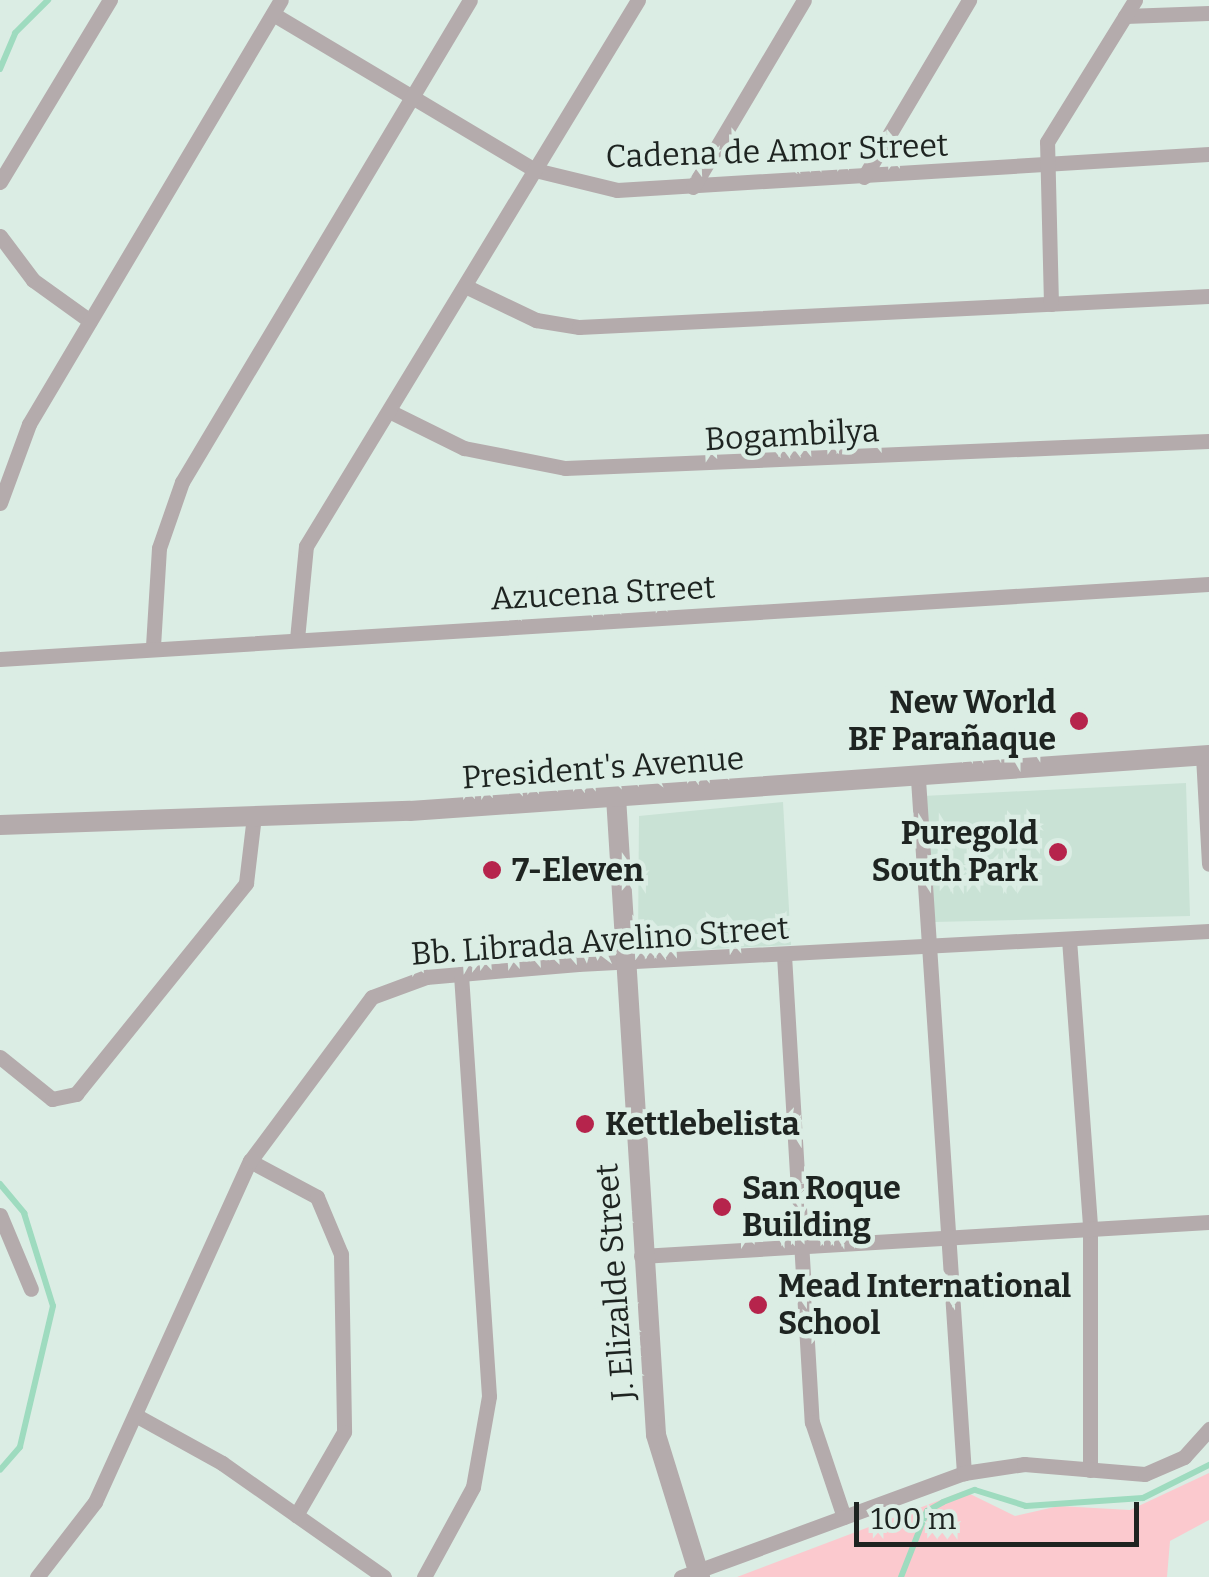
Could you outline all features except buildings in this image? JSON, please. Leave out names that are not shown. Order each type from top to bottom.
[{"type":"street","points":[[0,182],[110,0]]},
{"type":"street","points":[[153,646],[159,548],[182,482],[470,0]]},
{"type":"street","points":[[296,639],[306,546],[638,0]]},
{"type":"street","points":[[694,187],[804,0]]},
{"type":"street","points":[[864,176],[969,0]]},
{"type":"street","points":[[1050,304],[1042,166],[1134,0]]},
{"type":"street","points":[[0,503],[29,424],[277,7]]},
{"type":"street","name":"Cadena de Amor Street","points":[[277,7],[413,97],[535,170],[616,190],[1209,154]]},
{"type":"street","points":[[1125,16],[1209,13]]},
{"type":"street","points":[[0,236],[33,280],[90,321]]},
{"type":"street","points":[[465,286],[536,320],[579,327],[1209,296]]},
{"type":"street","name":"Bogambilya","points":[[389,411],[508,462],[584,469],[1209,440]]},
{"type":"street","name":"Azucena Street","points":[[0,659],[153,646],[1209,584]]},
{"type":"street","points":[[1206,756],[1209,864]]},
{"type":"street","name":"President's Avenue","points":[[0,825],[616,797],[1206,756]]},
{"type":"street","points":[[918,778],[944,1239],[964,1473]]},
{"type":"street","name":"J. Elizalde Street","points":[[616,797],[656,1435],[693,1575]]},
{"type":"street","points":[[0,1057],[52,1100],[76,1094],[246,883],[254,816]]},
{"type":"street","name":"Bb. Librada Avelino Street","points":[[38,1577],[53,1564],[137,1416],[250,1161],[372,997],[461,974],[1209,932]]},
{"type":"street","points":[[1069,939],[1090,1228],[1090,1470]]},
{"type":"street","points":[[784,955],[812,1422],[844,1517]]},
{"type":"street","points":[[424,1577],[473,1487],[488,1396],[461,974]]},
{"type":"street","points":[[250,1161],[317,1197],[341,1254],[344,1432],[296,1515]]},
{"type":"street","points":[[0,1215],[31,1288]]},
{"type":"street","points":[[642,1256],[1209,1222]]},
{"type":"street","points":[[137,1416],[296,1515],[384,1577]]},
{"type":"street","points":[[693,1575],[964,1473],[1024,1464],[1090,1470],[1167,1468],[1209,1429]]},
{"type":"street","points":[[53,1564],[66,1577]]},
{"type":"shaded area","name":"Puregold South Park","points":[[1186,783],[1190,916],[934,922],[923,796]]},
{"type":"shaded area","points":[[783,802],[791,945],[652,952],[638,942],[639,816]]},
{"type":"shaded area","points":[[1209,1473],[1209,1520],[1170,1541],[1167,1577],[737,1577],[964,1491],[1015,1516],[1059,1506],[1130,1510]]},
{"type":"waterway","points":[[0,69],[15,33],[48,0]]},
{"type":"waterway","points":[[0,1184],[24,1213],[53,1306],[20,1447],[0,1470]]},
{"type":"waterway","points":[[901,1577],[927,1511],[975,1490],[1026,1506],[1143,1498],[1209,1465]]},
{"type":"place","name":"New World BF Parañaque","points":[[1079,721]]},
{"type":"place","name":"Puregold South Park","points":[[1058,852]]},
{"type":"place","name":"7-Eleven","points":[[492,870]]},
{"type":"place","name":"Kettlebelista","points":[[585,1124]]},
{"type":"place","name":"San Roque Building","points":[[722,1207]]},
{"type":"place","name":"Mead International School","points":[[758,1305]]}]
